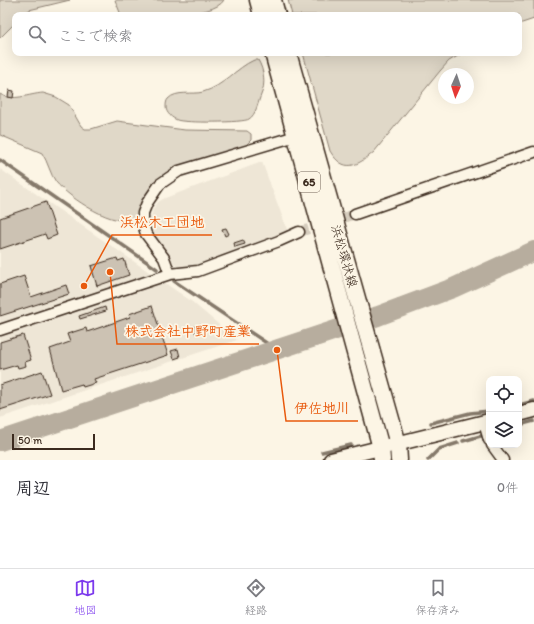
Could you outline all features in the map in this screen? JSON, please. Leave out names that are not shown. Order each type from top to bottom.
[{"type":"main road","points":[[258,0],[261,12]]},
{"type":"main road","points":[[273,0],[276,12]]},
{"type":"main road","name":"浜松環状線","points":[[274,56],[382,454]]},
{"type":"main road","name":"浜松環状線","points":[[289,56],[369,337],[398,444],[399,460]]},
{"type":"street","points":[[170,274],[164,258],[146,234],[143,224],[143,214],[147,203],[160,184],[179,171],[296,136]]},
{"type":"street","points":[[355,214],[534,152]]},
{"type":"street","points":[[0,330],[170,274],[198,271],[300,232]]},
{"type":"street","points":[[522,413],[534,410]]},
{"type":"street","points":[[331,460],[382,454],[398,444],[486,422]]},
{"type":"street","points":[[494,448],[503,460]]},
{"type":"shaded area","points":[[0,0],[70,0],[29,10],[27,12],[12,12],[12,26],[0,38]]},
{"type":"shaded area","points":[[115,0],[224,0],[217,6],[197,12],[120,12]]},
{"type":"shaded area","points":[[288,0],[534,0],[534,19],[522,23],[522,12],[291,12]]},
{"type":"shaded area","points":[[304,56],[458,56],[449,61],[443,68],[438,68],[438,73],[374,152],[362,161],[351,165],[340,163],[330,151]]},
{"type":"shaded area","points":[[254,60],[258,60],[262,68],[264,77],[263,91],[255,111],[249,119],[226,122],[190,122],[177,120],[171,117],[168,113],[166,103],[171,96],[199,93],[217,86]]},
{"type":"shaded area","points":[[43,93],[56,97],[69,105],[81,126],[85,129],[91,129],[117,121],[185,130],[247,131],[251,134],[251,140],[244,147],[193,161],[166,173],[150,189],[143,201],[140,211],[135,217],[127,220],[117,220],[94,210],[71,196],[62,188],[54,179],[42,153],[0,135],[0,94],[10,97],[21,97]]},
{"type":"shaded area","points":[[262,162],[288,232],[278,238],[197,268],[179,269],[155,241],[148,226],[153,209],[158,202],[165,198]]},
{"type":"shaded area","points":[[0,169],[191,301],[237,340],[0,418]]},
{"type":"building","points":[[9,90],[14,91],[13,98],[8,97]]},
{"type":"building","points":[[46,202],[57,235],[47,239],[45,234],[0,249],[0,218]]},
{"type":"building","points":[[226,228],[229,234],[225,236],[222,229]]},
{"type":"building","points":[[243,240],[245,244],[235,247],[234,243]]},
{"type":"building","points":[[117,258],[118,261],[124,259],[129,275],[97,286],[91,266]]},
{"type":"building","points":[[24,276],[31,297],[66,285],[69,294],[0,316],[0,284]]},
{"type":"building","points":[[152,306],[168,355],[94,379],[96,383],[83,387],[82,384],[61,390],[50,349],[70,342],[67,334],[86,328],[87,332],[130,317],[129,314]]},
{"type":"building","points":[[105,307],[106,311],[80,319],[79,316]]},
{"type":"building","points":[[201,324],[204,332],[196,334],[193,327]]},
{"type":"building","points":[[23,335],[31,360],[25,362],[26,366],[18,368],[17,365],[0,370],[0,342]]},
{"type":"building","points":[[178,349],[180,357],[174,359],[171,351]]},
{"type":"building","points":[[42,371],[50,394],[0,410],[0,385]]},
{"type":"waterway","points":[[0,160],[157,269]]},
{"type":"waterway","points":[[0,441],[378,316],[453,288],[534,251]]},
{"type":"waterway","points":[[174,281],[277,350]]},
{"type":"waterway","points":[[522,404],[534,401]]},
{"type":"waterway","points":[[431,423],[470,413],[486,411]]},
{"type":"waterway","points":[[522,424],[534,421]]},
{"type":"waterway","points":[[463,441],[484,435]]},
{"type":"waterway","points":[[428,460],[439,449],[458,443]]},
{"type":"waterway","points":[[322,452],[351,445]]},
{"type":"tunnel","points":[[299,232],[355,214]]},
{"type":"place","name":"株式会社中野町産業","points":[[110,272]]},
{"type":"place","name":"浜松木工団地","points":[[84,286]]},
{"type":"place","name":"伊佐地川","points":[[277,350]]}]
